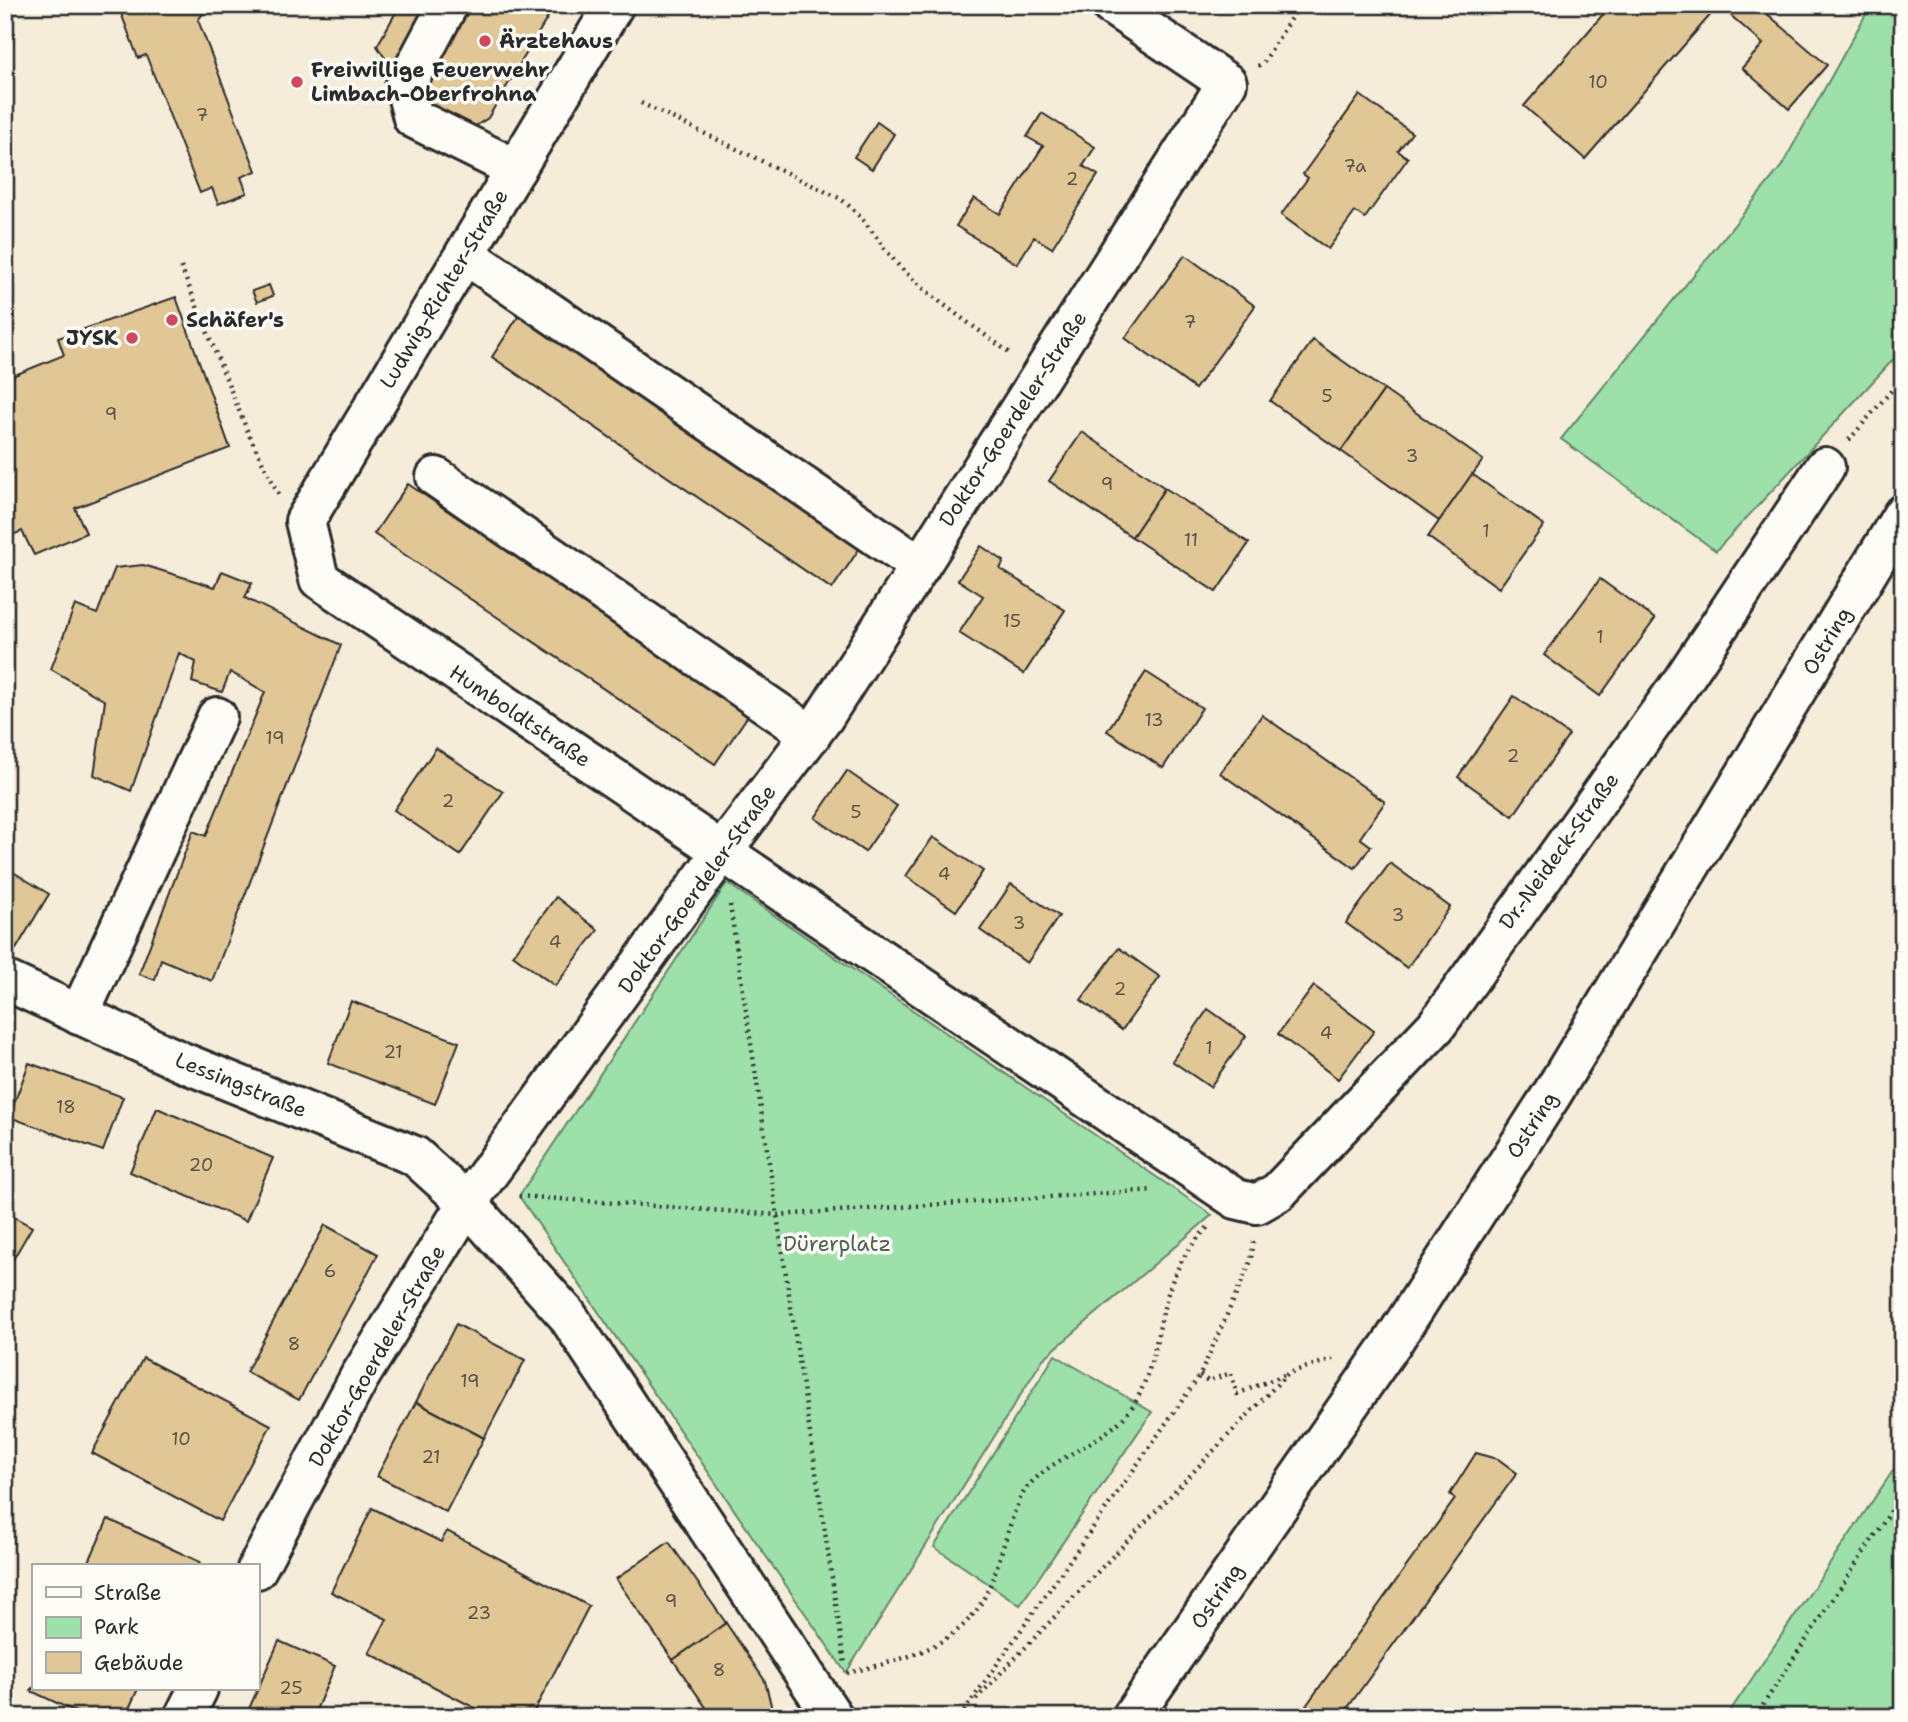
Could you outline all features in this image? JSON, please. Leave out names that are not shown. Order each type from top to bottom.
[{"type":"street","points":[[448,5],[405,86],[413,118],[516,169]]},
{"type":"street","name":"Ludwig-Richter-Straße","points":[[319,579],[305,522],[614,5]]},
{"type":"street","points":[[1111,5],[1227,83]]},
{"type":"street","name":"Doktor-Goerdeler-Straße","points":[[259,1565],[359,1378],[467,1203],[721,853],[811,735],[1227,83]]},
{"type":"street","points":[[465,254],[920,565]]},
{"type":"street","name":"Dr.-Neideck-Straße","points":[[1236,1197],[1278,1192],[1436,1026],[1683,680],[1825,467]]},
{"type":"street","points":[[436,477],[811,735]]},
{"type":"street","name":"Ostring","points":[[1132,1717],[1394,1340],[1552,1094],[1903,514]]},
{"type":"street","name":"Humboldtstraße","points":[[319,579],[721,853]]},
{"type":"street","points":[[79,1015],[217,716]]},
{"type":"street","points":[[721,853],[1236,1197]]},
{"type":"street","name":"Lessingstraße","points":[[7,986],[182,1062],[415,1156],[467,1203]]},
{"type":"street","points":[[467,1203],[567,1315],[834,1695]]},
{"type":"street","points":[[184,1717],[198,1690]]},
{"type":"path","points":[[1227,83],[1264,62],[1299,5]]},
{"type":"path","points":[[641,103],[845,202],[920,285],[1041,376]]},
{"type":"path","points":[[181,267],[249,435],[270,478]]},
{"type":"path","points":[[1825,467],[1903,377]]},
{"type":"path","points":[[729,897],[778,1215],[834,1695],[945,1641],[964,1626],[986,1595],[1024,1491],[1045,1470],[1112,1428],[1135,1402],[1143,1385],[1171,1277],[1191,1243],[1236,1197]]},
{"type":"path","points":[[519,1196],[778,1215],[1236,1197]]},
{"type":"path","points":[[960,1717],[1200,1375],[1251,1261],[1236,1197]]},
{"type":"path","points":[[1200,1375],[1208,1381],[1231,1373],[1237,1394],[1288,1373],[1341,1357]]},
{"type":"path","points":[[965,1710],[1288,1373]]},
{"type":"path","points":[[1755,1717],[1903,1493]]},
{"type":"green space","points":[[1871,5],[1893,5],[1903,14],[1903,349],[1716,551],[1561,439],[1781,167]]},
{"type":"green space","name":"Dürerplatz","points":[[727,883],[1212,1215],[1043,1359],[846,1673],[519,1196]]},
{"type":"green space","points":[[1055,1355],[1152,1412],[1020,1605],[934,1547]]},
{"type":"green space","points":[[1903,1456],[1903,1717],[1726,1717]]},
{"type":"building","points":[[118,5],[210,5],[198,20],[256,171],[241,177],[247,193],[218,204],[212,188],[200,193],[146,55],[138,58]]},
{"type":"building","points":[[400,5],[437,5],[397,76],[377,46]]},
{"type":"building","name":"Ärztehaus","points":[[456,5],[555,5],[488,118],[463,134],[422,112],[415,76]]},
{"type":"building","points":[[1611,5],[1719,5],[1585,159],[1524,106]]},
{"type":"building","points":[[1719,5],[1771,5],[1765,12],[1827,65],[1789,109],[1742,68],[1763,44]]},
{"type":"building","points":[[1360,95],[1412,133],[1398,151],[1408,158],[1365,218],[1355,212],[1328,249],[1281,215],[1308,178],[1303,174]]},
{"type":"building","points":[[1042,113],[1095,147],[1083,166],[1098,175],[1052,248],[1034,237],[1017,264],[956,226],[974,198],[1000,214],[1043,146],[1027,137]]},
{"type":"building","points":[[877,122],[894,134],[872,169],[854,157]]},
{"type":"building","points":[[1185,255],[1255,306],[1195,389],[1125,338]]},
{"type":"building","points":[[269,285],[273,296],[257,302],[252,291]]},
{"type":"building","points":[[176,297],[230,448],[75,508],[86,533],[34,555],[22,531],[5,538],[5,379],[64,355],[58,338]]},
{"type":"building","points":[[527,303],[866,539],[832,589],[492,357]]},
{"type":"building","points":[[1313,340],[1384,390],[1341,451],[1270,401]]},
{"type":"building","points":[[1384,390],[1483,460],[1439,521],[1341,451]]},
{"type":"building","points":[[1082,432],[1165,488],[1132,537],[1049,481]]},
{"type":"building","points":[[1472,474],[1544,525],[1499,588],[1428,537]]},
{"type":"building","points":[[408,484],[749,714],[715,764],[374,534]]},
{"type":"building","points":[[1165,488],[1249,543],[1216,592],[1132,537]]},
{"type":"building","points":[[981,546],[1004,561],[1000,569],[1065,610],[1024,674],[959,633],[983,596],[958,580]]},
{"type":"building","points":[[143,565],[215,587],[222,571],[252,583],[245,598],[341,645],[212,981],[161,959],[155,980],[139,974],[193,831],[206,836],[265,692],[230,672],[222,692],[192,682],[196,662],[179,653],[131,791],[94,775],[105,701],[51,669],[75,605],[97,614],[115,568]]},
{"type":"building","points":[[1600,579],[1655,619],[1600,696],[1544,655]]},
{"type":"building","points":[[1146,672],[1202,708],[1163,768],[1107,731]]},
{"type":"building","points":[[1514,696],[1569,735],[1513,816],[1458,777]]},
{"type":"building","points":[[1262,715],[1385,802],[1360,838],[1371,846],[1355,868],[1220,773]]},
{"type":"building","points":[[436,748],[503,792],[460,855],[394,810]]},
{"type":"building","points":[[847,771],[897,806],[865,852],[815,818]]},
{"type":"building","points":[[933,837],[983,871],[956,911],[906,876]]},
{"type":"building","points":[[1390,863],[1450,907],[1407,968],[1346,923]]},
{"type":"building","points":[[5,867],[49,894],[16,949],[5,942]]},
{"type":"building","points":[[1011,884],[1059,916],[1027,963],[980,930]]},
{"type":"building","points":[[556,897],[598,930],[555,986],[513,955]]},
{"type":"building","points":[[1119,948],[1160,977],[1122,1030],[1081,1000]]},
{"type":"building","points":[[1314,986],[1374,1031],[1338,1079],[1278,1034]]},
{"type":"building","points":[[351,1001],[459,1042],[435,1104],[328,1063]]},
{"type":"building","points":[[1208,1009],[1246,1036],[1210,1087],[1172,1061]]},
{"type":"building","points":[[29,1063],[123,1097],[103,1151],[9,1117]]},
{"type":"building","points":[[157,1108],[273,1158],[246,1221],[130,1172]]},
{"type":"building","points":[[5,1212],[32,1227],[5,1273]]},
{"type":"building","points":[[325,1225],[378,1254],[299,1400],[246,1372]]},
{"type":"building","points":[[456,1324],[525,1360],[484,1438],[416,1402]]},
{"type":"building","points":[[143,1358],[271,1425],[220,1521],[92,1453]]},
{"type":"building","points":[[416,1402],[484,1438],[446,1512],[377,1476]]},
{"type":"building","points":[[1476,1453],[1498,1459],[1517,1473],[1341,1717],[1298,1717],[1455,1499],[1450,1494]]},
{"type":"building","points":[[372,1508],[441,1542],[447,1531],[589,1606],[531,1717],[492,1717],[369,1653],[387,1619],[331,1592]]},
{"type":"building","points":[[108,1519],[200,1562],[198,1564],[88,1564]]},
{"type":"building","points":[[669,1542],[726,1623],[673,1660],[616,1579]]},
{"type":"building","points":[[726,1623],[765,1681],[774,1717],[709,1717],[707,1709],[673,1660]]},
{"type":"building","points":[[279,1641],[335,1666],[313,1717],[261,1717],[248,1711]]},
{"type":"building","points":[[138,1690],[125,1717],[87,1717],[31,1691]]},
{"type":"place","name":"Ärztehaus","points":[[485,41]]},
{"type":"place","name":"Freiwillige Feuerwehr Limbach-Oberfrohna","points":[[297,82]]},
{"type":"place","name":"Schäfer's","points":[[172,320]]},
{"type":"place","name":"JYSK","points":[[132,338]]}]
